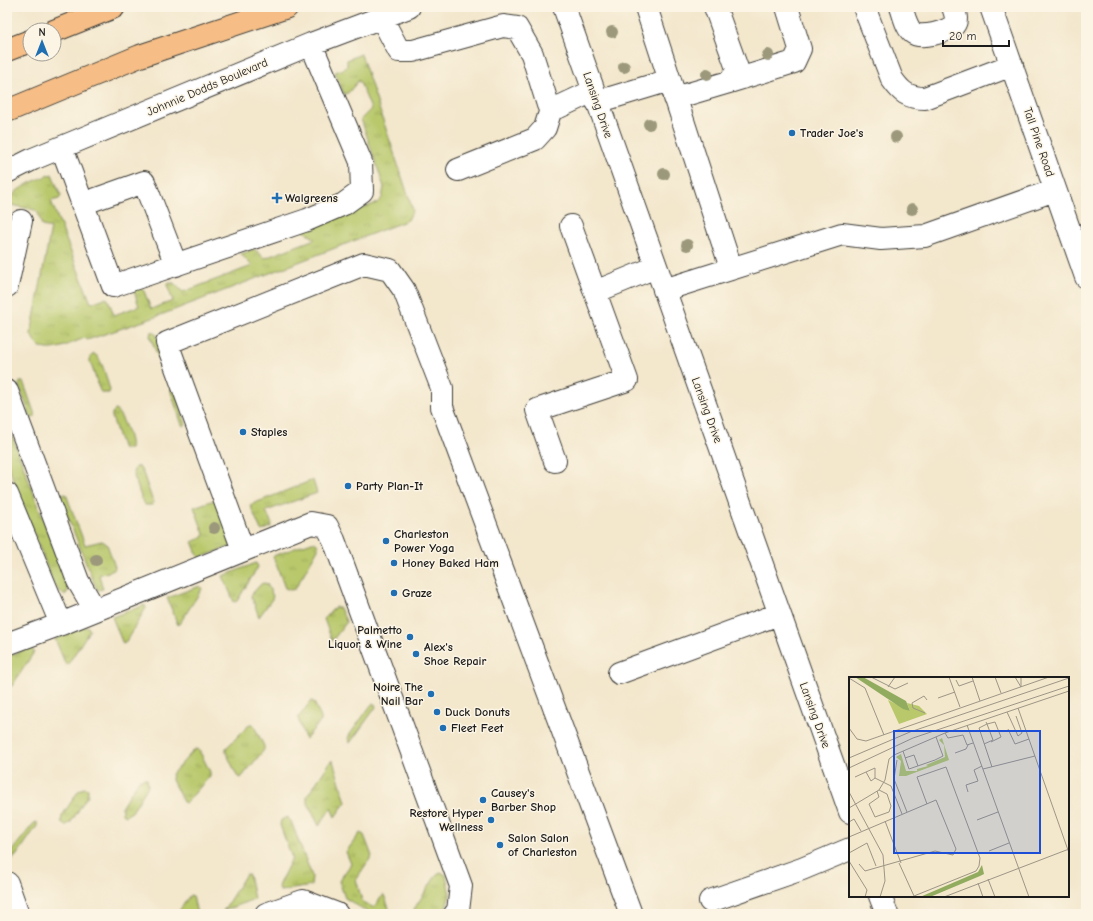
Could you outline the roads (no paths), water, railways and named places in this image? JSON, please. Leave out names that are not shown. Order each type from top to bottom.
[{"type":"highway","points":[[62,28],[114,7]]},
{"type":"highway","points":[[7,111],[140,56],[287,7]]},
{"type":"highway","points":[[7,50],[22,44]]},
{"type":"street","name":"Johnnie Dodds Boulevard","points":[[7,172],[33,159],[311,44],[409,7]]},
{"type":"street","name":"Lansing Drive","points":[[564,7],[849,809]]},
{"type":"street","points":[[646,7],[731,268]]},
{"type":"street","points":[[715,7],[738,71],[729,82]]},
{"type":"street","points":[[381,17],[399,51],[413,51],[503,26],[516,28],[532,54],[548,104],[559,107],[595,96],[729,82],[794,62],[800,49],[788,7]]},
{"type":"street","points":[[864,7],[892,79],[899,90],[908,95],[918,98],[925,98],[1012,65]]},
{"type":"street","points":[[901,7],[912,32],[918,36],[926,36],[954,25],[956,15],[953,7]]},
{"type":"street","name":"Tall Pine Road","points":[[991,7],[1086,277]]},
{"type":"street","points":[[62,148],[113,286],[307,220],[344,204],[362,191],[361,162],[311,44]]},
{"type":"street","points":[[458,170],[535,139],[545,128],[552,106]]},
{"type":"street","points":[[82,204],[144,182],[176,265]]},
{"type":"street","points":[[664,290],[842,234],[881,240],[925,236],[1055,190]]},
{"type":"street","points":[[7,286],[21,221]]},
{"type":"street","points":[[555,461],[537,410],[627,380],[571,226]]},
{"type":"street","points":[[243,550],[167,343],[364,264],[390,270],[404,290],[442,388],[442,407],[631,914]]},
{"type":"street","points":[[595,292],[656,267]]},
{"type":"street","points":[[7,391],[78,581],[95,610]]},
{"type":"street","points":[[7,494],[61,624]]},
{"type":"street","points":[[7,644],[61,624],[311,523],[327,526],[334,540],[461,886],[458,911],[455,914]]},
{"type":"street","points":[[619,673],[779,614]]},
{"type":"street","points":[[710,901],[802,869],[849,850]]},
{"type":"street","points":[[7,883],[18,914]]},
{"type":"street","points":[[880,897],[887,914]]},
{"type":"street","points":[[266,914],[303,901],[337,914]]},
{"type":"place","name":"Trader Joe's","points":[[792,133]]},
{"type":"place","name":"Walgreens","points":[[277,198]]},
{"type":"place","name":"Staples","points":[[243,432]]},
{"type":"place","name":"Party Plan-It","points":[[348,486]]},
{"type":"place","name":"Charleston Power Yoga","points":[[386,541]]},
{"type":"place","name":"Honey Baked Ham","points":[[394,563]]},
{"type":"place","name":"Graze","points":[[394,593]]},
{"type":"place","name":"Palmetto Liquor & Wine","points":[[410,637]]},
{"type":"place","name":"Alex's Shoe Repair","points":[[416,654]]},
{"type":"place","name":"Noire The Nail Bar","points":[[431,694]]},
{"type":"place","name":"Duck Donuts","points":[[437,712]]},
{"type":"place","name":"Fleet Feet","points":[[443,728]]},
{"type":"place","name":"Causey's Barber Shop","points":[[483,800]]},
{"type":"place","name":"Restore Hyper Wellness","points":[[491,820]]},
{"type":"place","name":"Salon Salon of Charleston","points":[[500,845]]}]
